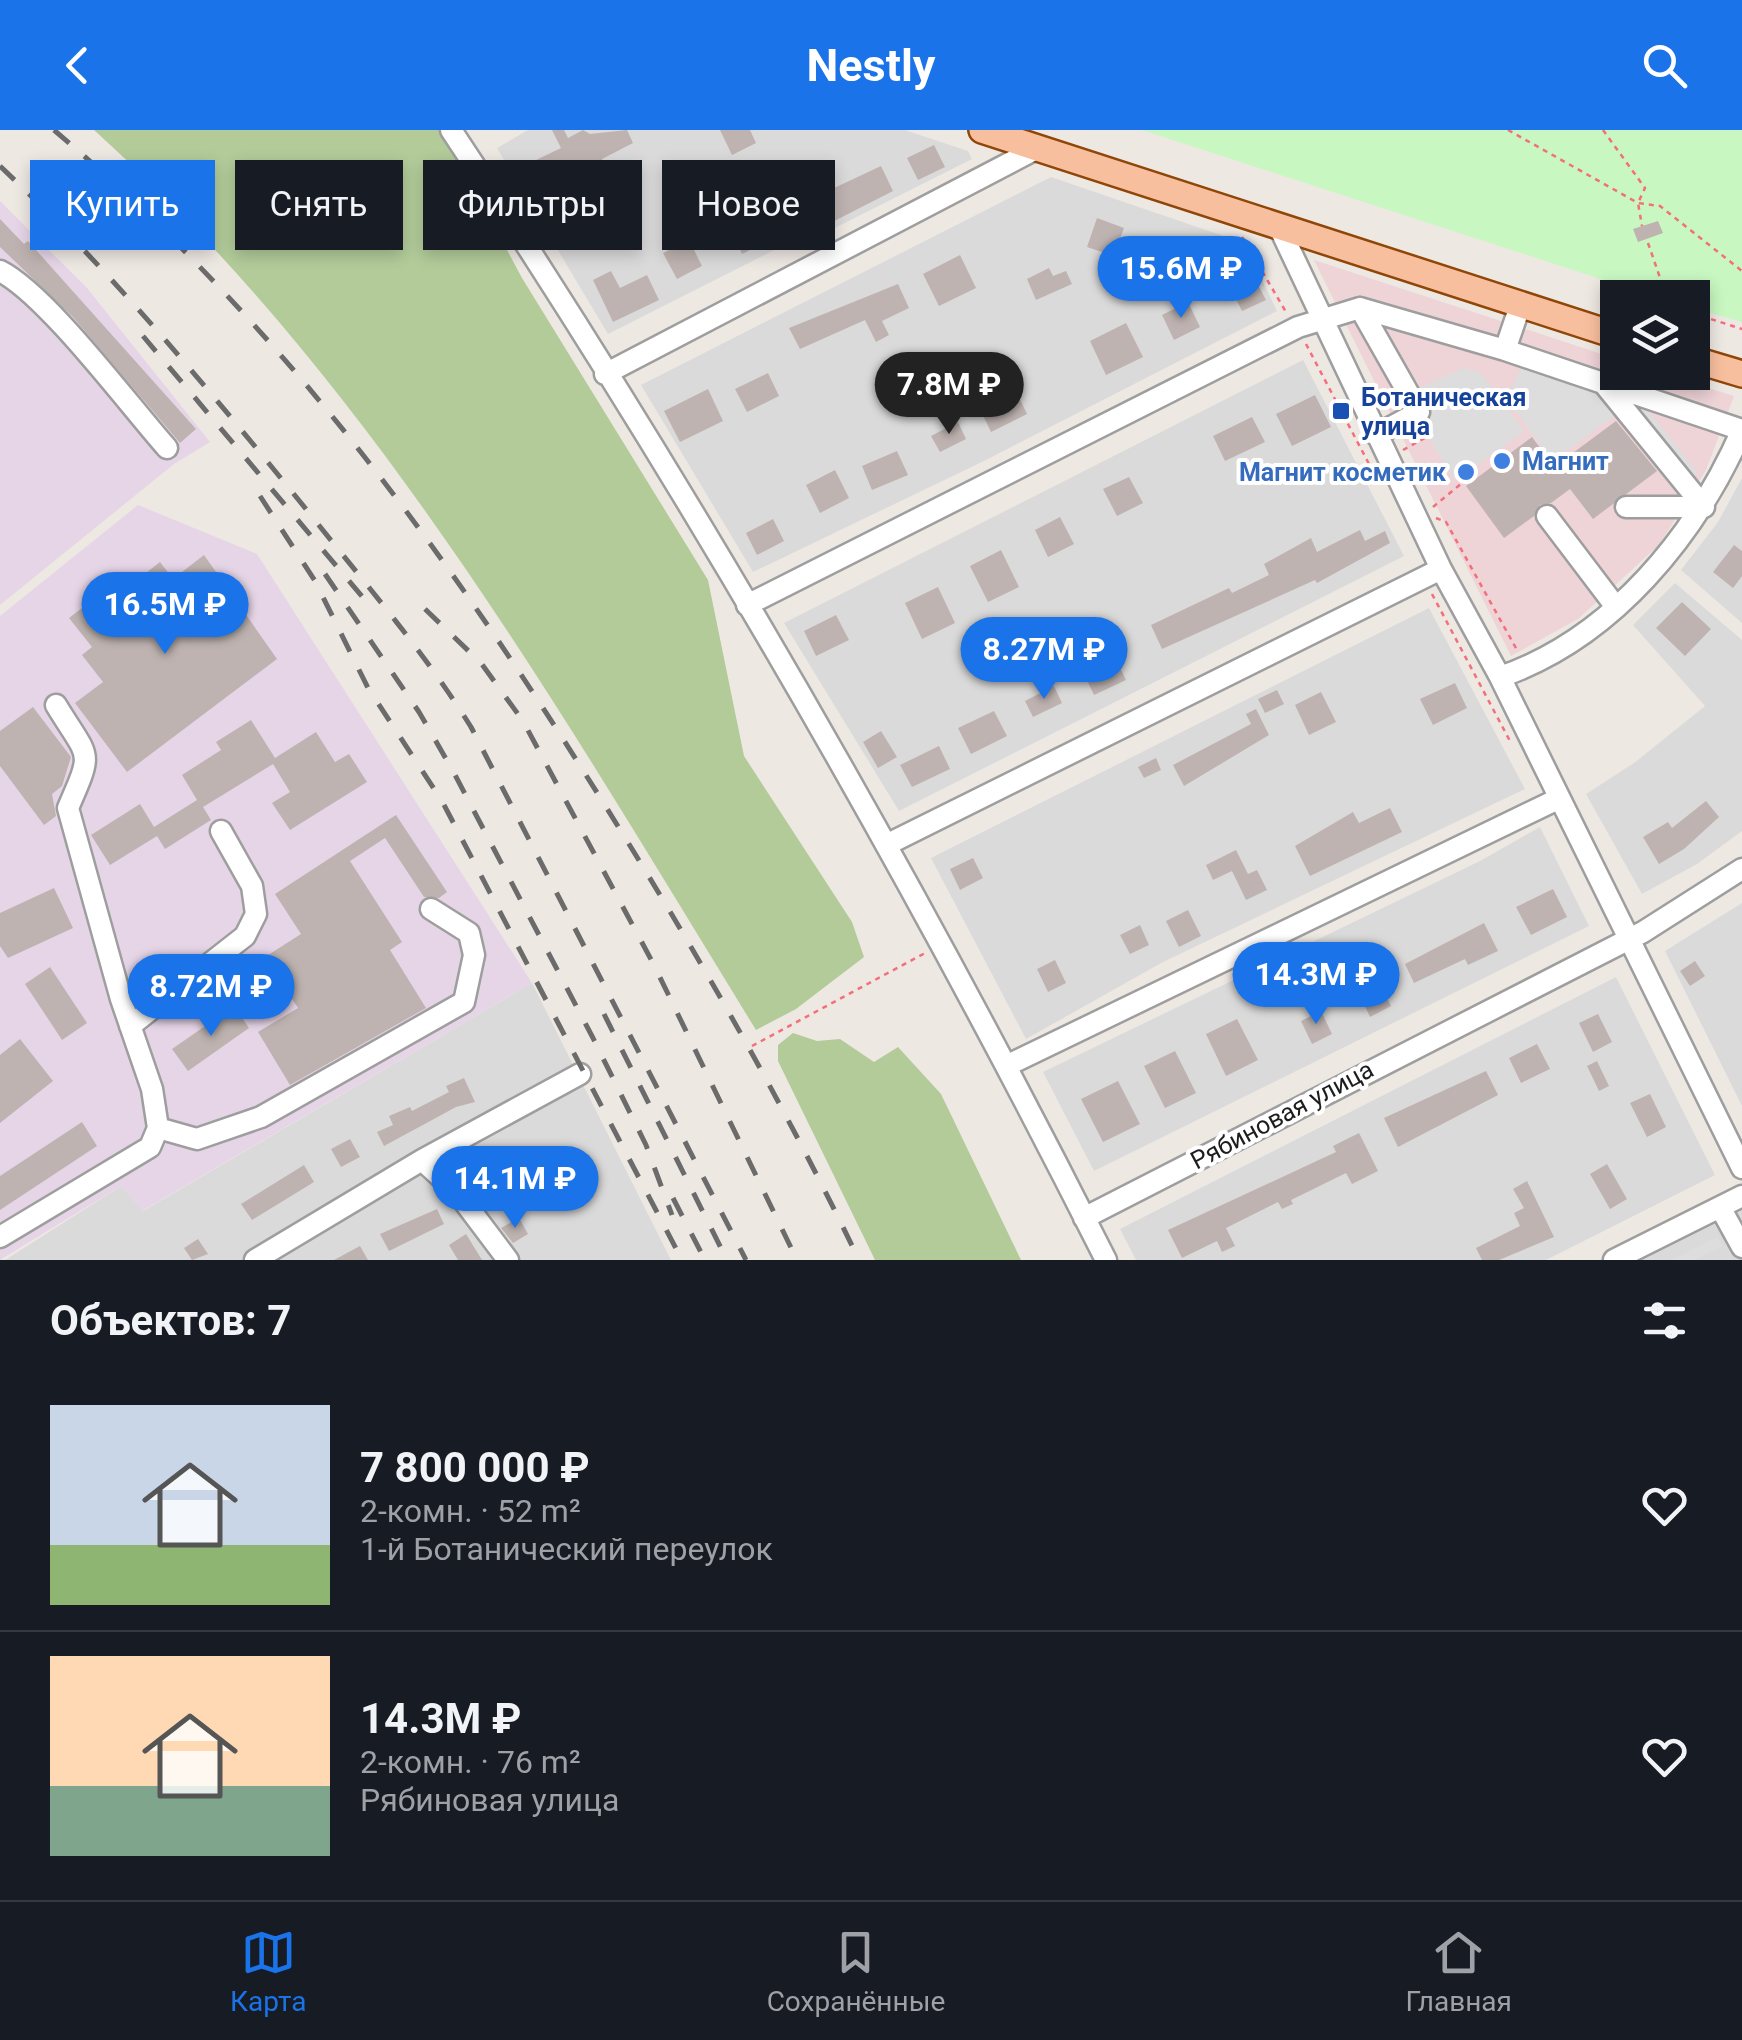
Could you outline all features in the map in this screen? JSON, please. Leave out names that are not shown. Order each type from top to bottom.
[{"type":"main road","points":[[982,130],[1600,330]]},
{"type":"main road","points":[[1710,364],[1742,374]]},
{"type":"street","points":[[460,133],[888,844],[1106,1260]]},
{"type":"street","points":[[606,374],[1038,148]]},
{"type":"street","points":[[1280,229],[1388,460],[1432,573],[1500,677],[1742,1168]]},
{"type":"street","points":[[0,271],[30,293],[167,448]]},
{"type":"street","points":[[1504,350],[1520,306]]},
{"type":"street","points":[[747,604],[1298,327],[1360,308],[1600,383]]},
{"type":"street","points":[[1360,308],[1420,412],[1376,435]]},
{"type":"street","points":[[1609,390],[1704,507]]},
{"type":"street","points":[[1500,677],[1527,668],[1616,606],[1665,559],[1704,507],[1742,430],[1622,390]]},
{"type":"street","points":[[1626,507],[1704,507]]},
{"type":"street","points":[[1546,516],[1616,606]]},
{"type":"street","points":[[888,844],[1432,573]]},
{"type":"street","points":[[0,1237],[150,1147],[158,1128],[152,1089],[130,1026],[68,808],[86,774],[86,754],[56,704]]},
{"type":"street","points":[[1006,1066],[1558,799]]},
{"type":"street","points":[[130,1026],[245,936],[256,914],[252,886],[221,831]]},
{"type":"street","name":"Рябиновая улица","points":[[1084,1218],[1629,939],[1742,869]]},
{"type":"street","points":[[158,1128],[197,1139],[261,1117],[464,1002],[474,955],[469,933],[431,910]]},
{"type":"street","points":[[254,1260],[422,1160],[580,1074]]},
{"type":"street","points":[[422,1160],[456,1191],[508,1260]]},
{"type":"street","points":[[1614,1260],[1742,1196]]},
{"type":"street","points":[[1720,1208],[1742,1248]]},
{"type":"path","points":[[1508,130],[1638,202],[1660,206],[1742,271]]},
{"type":"path","points":[[1603,130],[1645,188],[1638,202],[1642,226]]},
{"type":"path","points":[[1240,235],[1298,327],[1384,491]]},
{"type":"path","points":[[1648,243],[1661,280]]},
{"type":"path","points":[[1710,319],[1742,328]]},
{"type":"path","points":[[1388,460],[1432,434]]},
{"type":"path","points":[[1462,483],[1425,512],[1446,522],[1527,668]]},
{"type":"path","points":[[1432,573],[1509,745]]},
{"type":"path","points":[[752,1046],[943,944]]},
{"type":"shaded area","points":[[528,130],[905,130],[968,151],[972,159],[835,228],[835,160],[662,160],[662,250],[774,250],[608,334],[558,250],[642,250],[642,160],[504,160],[497,148]]},
{"type":"shaded area","points":[[1051,177],[1244,243],[1277,311],[984,461],[753,572],[641,385]]},
{"type":"shaded area","points":[[0,201],[30,231],[30,250],[49,250],[87,288],[210,442],[174,464],[0,605]]},
{"type":"shaded area","points":[[1314,260],[1600,353],[1600,390],[1710,389],[1734,396],[1706,470],[1659,545],[1578,619],[1511,656]]},
{"type":"shaded area","points":[[1303,360],[1404,556],[899,811],[784,623]]},
{"type":"shaded area","points":[[1523,364],[1596,388],[1616,415],[1552,461],[1512,406],[1509,392]]},
{"type":"shaded area","points":[[1464,368],[1481,373],[1524,431],[1455,481],[1404,395]]},
{"type":"shaded area","points":[[1647,409],[1697,472],[1688,485],[1633,416]]},
{"type":"shaded area","points":[[1742,478],[1742,623],[1681,570],[1718,522]]},
{"type":"shaded area","points":[[138,505],[257,554],[532,983],[142,1211],[121,1186],[0,1260],[0,616]]},
{"type":"shaded area","points":[[1675,583],[1742,640],[1742,831],[1697,864],[1642,894],[1586,794],[1634,763],[1705,706],[1633,625]]},
{"type":"shaded area","points":[[1429,608],[1525,789],[1163,962],[1026,1039],[931,858]]},
{"type":"shaded area","points":[[1540,827],[1589,926],[1094,1171],[1043,1072],[1480,861]]},
{"type":"shaded area","points":[[1742,903],[1742,1106],[1665,951]]},
{"type":"shaded area","points":[[1616,977],[1715,1175],[1546,1260],[1136,1260],[1120,1229]]},
{"type":"shaded area","points":[[532,983],[671,1260],[5,1260],[121,1186],[143,1211]]},
{"type":"shaded area","points":[[1742,1201],[1742,1260],[1632,1260]]},
{"type":"shaded area","points":[[1717,1237],[1722,1246],[1694,1260],[1671,1260]]},
{"type":"green space","points":[[94,130],[443,130],[459,160],[423,160],[423,250],[507,250],[708,580],[744,756],[852,922],[864,957],[796,1009],[756,1030],[610,791],[456,556],[375,442],[288,332],[215,250],[215,160],[125,160]]},
{"type":"green space","points":[[1142,130],[1742,130],[1742,322],[1710,313],[1710,280],[1604,280]]},
{"type":"green space","points":[[793,1033],[817,1041],[840,1039],[874,1062],[898,1047],[941,1094],[1021,1260],[875,1260],[778,1061],[778,1045]]},
{"type":"building","points":[[552,130],[564,130],[568,138],[583,130],[590,134],[627,130],[633,143],[603,160],[536,160],[561,148]]},
{"type":"building","points":[[720,130],[750,130],[756,143],[732,155]]},
{"type":"building","points":[[934,145],[945,167],[918,180],[907,158]]},
{"type":"building","points":[[881,166],[893,191],[835,221],[835,188]]},
{"type":"building","points":[[1097,218],[1124,228],[1114,256],[1087,247]]},
{"type":"building","points":[[0,219],[24,244],[28,241],[30,250],[36,250],[196,429],[180,443],[73,317],[0,247]]},
{"type":"building","points":[[1658,221],[1663,233],[1638,242],[1633,229]]},
{"type":"building","points":[[694,250],[702,266],[677,279],[663,253]]},
{"type":"building","points":[[960,255],[976,288],[939,306],[923,274]]},
{"type":"building","points":[[1049,268],[1053,276],[1066,271],[1072,284],[1036,300],[1027,279]]},
{"type":"building","points":[[611,271],[620,288],[647,275],[659,300],[613,322],[593,280]]},
{"type":"building","points":[[1254,277],[1266,300],[1242,311],[1231,289]]},
{"type":"building","points":[[898,284],[909,308],[882,321],[889,335],[876,342],[865,320],[800,349],[789,328]]},
{"type":"building","points":[[1188,302],[1200,327],[1174,340],[1162,315]]},
{"type":"building","points":[[1126,323],[1143,357],[1106,375],[1090,341]]},
{"type":"building","points":[[768,373],[779,396],[747,412],[735,389]]},
{"type":"building","points":[[1011,381],[1027,414],[991,432],[975,399]]},
{"type":"building","points":[[708,389],[723,421],[680,442],[664,411]]},
{"type":"building","points":[[1315,395],[1331,427],[1292,446],[1276,414]]},
{"type":"building","points":[[1252,417],[1265,442],[1225,461],[1213,436]]},
{"type":"building","points":[[1616,421],[1657,471],[1593,519],[1570,489],[1551,503],[1540,505],[1534,516],[1504,538],[1466,486],[1532,437],[1554,467]]},
{"type":"building","points":[[958,422],[966,439],[940,452],[931,436]]},
{"type":"building","points":[[897,451],[908,475],[872,490],[862,466]]},
{"type":"building","points":[[835,470],[849,498],[820,513],[806,485]]},
{"type":"building","points":[[1129,477],[1143,503],[1117,516],[1103,489]]},
{"type":"building","points":[[1060,517],[1074,544],[1048,557],[1035,530]]},
{"type":"building","points":[[773,519],[784,541],[757,555],[746,533]]},
{"type":"building","points":[[1360,530],[1365,541],[1385,531],[1390,543],[1317,583],[1315,580],[1162,649],[1151,625],[1229,588],[1232,593],[1269,575],[1264,564],[1311,538],[1317,552]]},
{"type":"building","points":[[1734,545],[1742,551],[1742,576],[1733,588],[1713,572]]},
{"type":"building","points":[[1001,550],[1019,587],[988,602],[970,566]]},
{"type":"building","points":[[204,555],[277,659],[127,772],[75,703],[103,682],[82,655],[92,647],[69,618],[104,591],[111,600],[160,562],[173,579]]},
{"type":"building","points":[[938,587],[955,623],[922,639],[905,603]]},
{"type":"building","points":[[1682,602],[1711,629],[1685,656],[1656,628]]},
{"type":"building","points":[[836,615],[849,640],[816,656],[804,631]]},
{"type":"building","points":[[1113,653],[1126,680],[1094,695],[1084,674],[1093,670],[1090,664]]},
{"type":"building","points":[[1455,683],[1467,708],[1433,725],[1420,699]]},
{"type":"building","points":[[1054,686],[1062,703],[1033,717],[1025,701]]},
{"type":"building","points":[[1277,690],[1284,704],[1265,713],[1258,699]]},
{"type":"building","points":[[1321,692],[1336,722],[1309,735],[1295,705]]},
{"type":"building","points":[[33,707],[71,757],[62,786],[52,794],[56,816],[44,825],[0,766],[0,731]]},
{"type":"building","points":[[1256,709],[1269,735],[1184,786],[1173,765],[1251,724],[1246,714]]},
{"type":"building","points":[[994,711],[1007,736],[971,754],[958,728]]},
{"type":"building","points":[[251,720],[275,758],[316,732],[335,762],[349,754],[367,782],[290,830],[272,803],[290,792],[273,764],[203,807],[211,820],[165,849],[157,836],[110,865],[91,835],[140,804],[154,827],[197,800],[182,775],[221,750],[216,742]]},
{"type":"building","points":[[881,731],[897,757],[878,768],[863,742]]},
{"type":"building","points":[[939,746],[950,769],[912,787],[900,765]]},
{"type":"building","points":[[1156,758],[1161,770],[1144,778],[1138,767]]},
{"type":"building","points":[[1706,801],[1719,817],[1684,849],[1659,864],[1643,837],[1668,822],[1672,828]]},
{"type":"building","points":[[1390,808],[1402,832],[1310,876],[1295,846],[1353,812],[1359,823]]},
{"type":"building","points":[[396,815],[447,892],[439,898],[424,897],[385,838],[350,861],[402,942],[390,950],[426,1008],[290,1085],[258,1032],[298,1008],[265,957],[301,934],[275,894]]},
{"type":"building","points":[[1236,850],[1248,874],[1257,870],[1267,890],[1246,900],[1232,871],[1213,880],[1206,865]]},
{"type":"building","points":[[973,858],[983,878],[960,890],[950,869]]},
{"type":"building","points":[[54,888],[73,928],[8,958],[0,946],[0,913]]},
{"type":"building","points":[[1553,889],[1567,917],[1531,935],[1516,907]]},
{"type":"building","points":[[1188,910],[1201,936],[1179,947],[1166,921]]},
{"type":"building","points":[[1484,923],[1498,951],[1468,965],[1465,959],[1414,983],[1405,964]]},
{"type":"building","points":[[1140,925],[1149,945],[1130,954],[1120,935]]},
{"type":"building","points":[[1055,960],[1066,983],[1048,992],[1037,969]]},
{"type":"building","points":[[1695,961],[1705,976],[1690,986],[1680,971]]},
{"type":"building","points":[[50,967],[87,1023],[62,1040],[25,984]]},
{"type":"building","points":[[1379,981],[1391,1006],[1370,1017],[1358,991]]},
{"type":"building","points":[[234,1006],[249,1028],[188,1071],[172,1049]]},
{"type":"building","points":[[1321,1011],[1332,1034],[1312,1044],[1301,1021]]},
{"type":"building","points":[[1598,1014],[1612,1042],[1593,1052],[1579,1023]]},
{"type":"building","points":[[1237,1019],[1258,1060],[1226,1076],[1206,1034]]},
{"type":"building","points":[[20,1039],[53,1081],[0,1123],[0,1055]]},
{"type":"building","points":[[1537,1044],[1550,1069],[1521,1083],[1509,1058]]},
{"type":"building","points":[[1175,1051],[1196,1093],[1165,1108],[1144,1066]]},
{"type":"building","points":[[1597,1061],[1609,1086],[1599,1091],[1587,1066]]},
{"type":"building","points":[[1486,1071],[1498,1095],[1398,1147],[1384,1118]]},
{"type":"building","points":[[464,1078],[475,1102],[456,1107],[384,1146],[377,1132],[393,1125],[389,1116],[410,1107],[412,1111],[449,1092],[446,1086]]},
{"type":"building","points":[[1118,1081],[1140,1124],[1103,1142],[1081,1099]]},
{"type":"building","points":[[1650,1094],[1666,1127],[1647,1137],[1630,1103]]},
{"type":"building","points":[[82,1122],[97,1146],[0,1210],[0,1176]]},
{"type":"building","points":[[1359,1133],[1378,1171],[1352,1184],[1346,1173],[1291,1200],[1293,1204],[1282,1209],[1278,1202],[1226,1228],[1235,1246],[1222,1252],[1217,1241],[1182,1258],[1168,1230],[1336,1152],[1333,1146]]},
{"type":"building","points":[[350,1139],[360,1157],[341,1167],[331,1149]]},
{"type":"building","points":[[506,1158],[518,1183],[484,1205],[470,1183],[494,1171],[491,1165]]},
{"type":"building","points":[[1607,1164],[1627,1199],[1610,1209],[1590,1174]]},
{"type":"building","points":[[304,1165],[314,1182],[252,1220],[241,1204]]},
{"type":"building","points":[[1527,1181],[1554,1237],[1499,1260],[1482,1260],[1476,1248],[1520,1226],[1514,1213],[1524,1208],[1513,1189]]},
{"type":"building","points":[[437,1209],[444,1224],[389,1251],[380,1234]]},
{"type":"building","points":[[519,1218],[528,1234],[513,1243],[501,1228]]},
{"type":"building","points":[[466,1234],[482,1260],[458,1260],[449,1245]]},
{"type":"building","points":[[198,1239],[208,1254],[192,1260],[184,1248]]},
{"type":"building","points":[[360,1246],[368,1260],[334,1260]]},
{"type":"railway","points":[[54,130],[136,203],[285,360],[354,443],[482,617],[670,912],[768,1083],[859,1260]]},
{"type":"railway","points":[[0,166],[82,248],[199,379],[373,592],[453,699],[746,1260]]},
{"type":"railway","points":[[143,336],[365,600]]},
{"type":"railway","points":[[260,496],[315,581],[368,688],[442,801],[682,1260]]},
{"type":"railway","points":[[325,574],[419,712],[453,771],[646,1145],[672,1215]]},
{"type":"railway","points":[[425,609],[481,663],[523,721],[654,965],[797,1260]]},
{"type":"railway","points":[[604,1014],[727,1260]]},
{"type":"railway","points":[[673,1198],[705,1260]]},
{"type":"place","name":"Ботаническая улица","points":[[1341,411]]},
{"type":"place","name":"Магнит","points":[[1502,461]]},
{"type":"place","name":"Магнит косметик","points":[[1466,472]]}]
